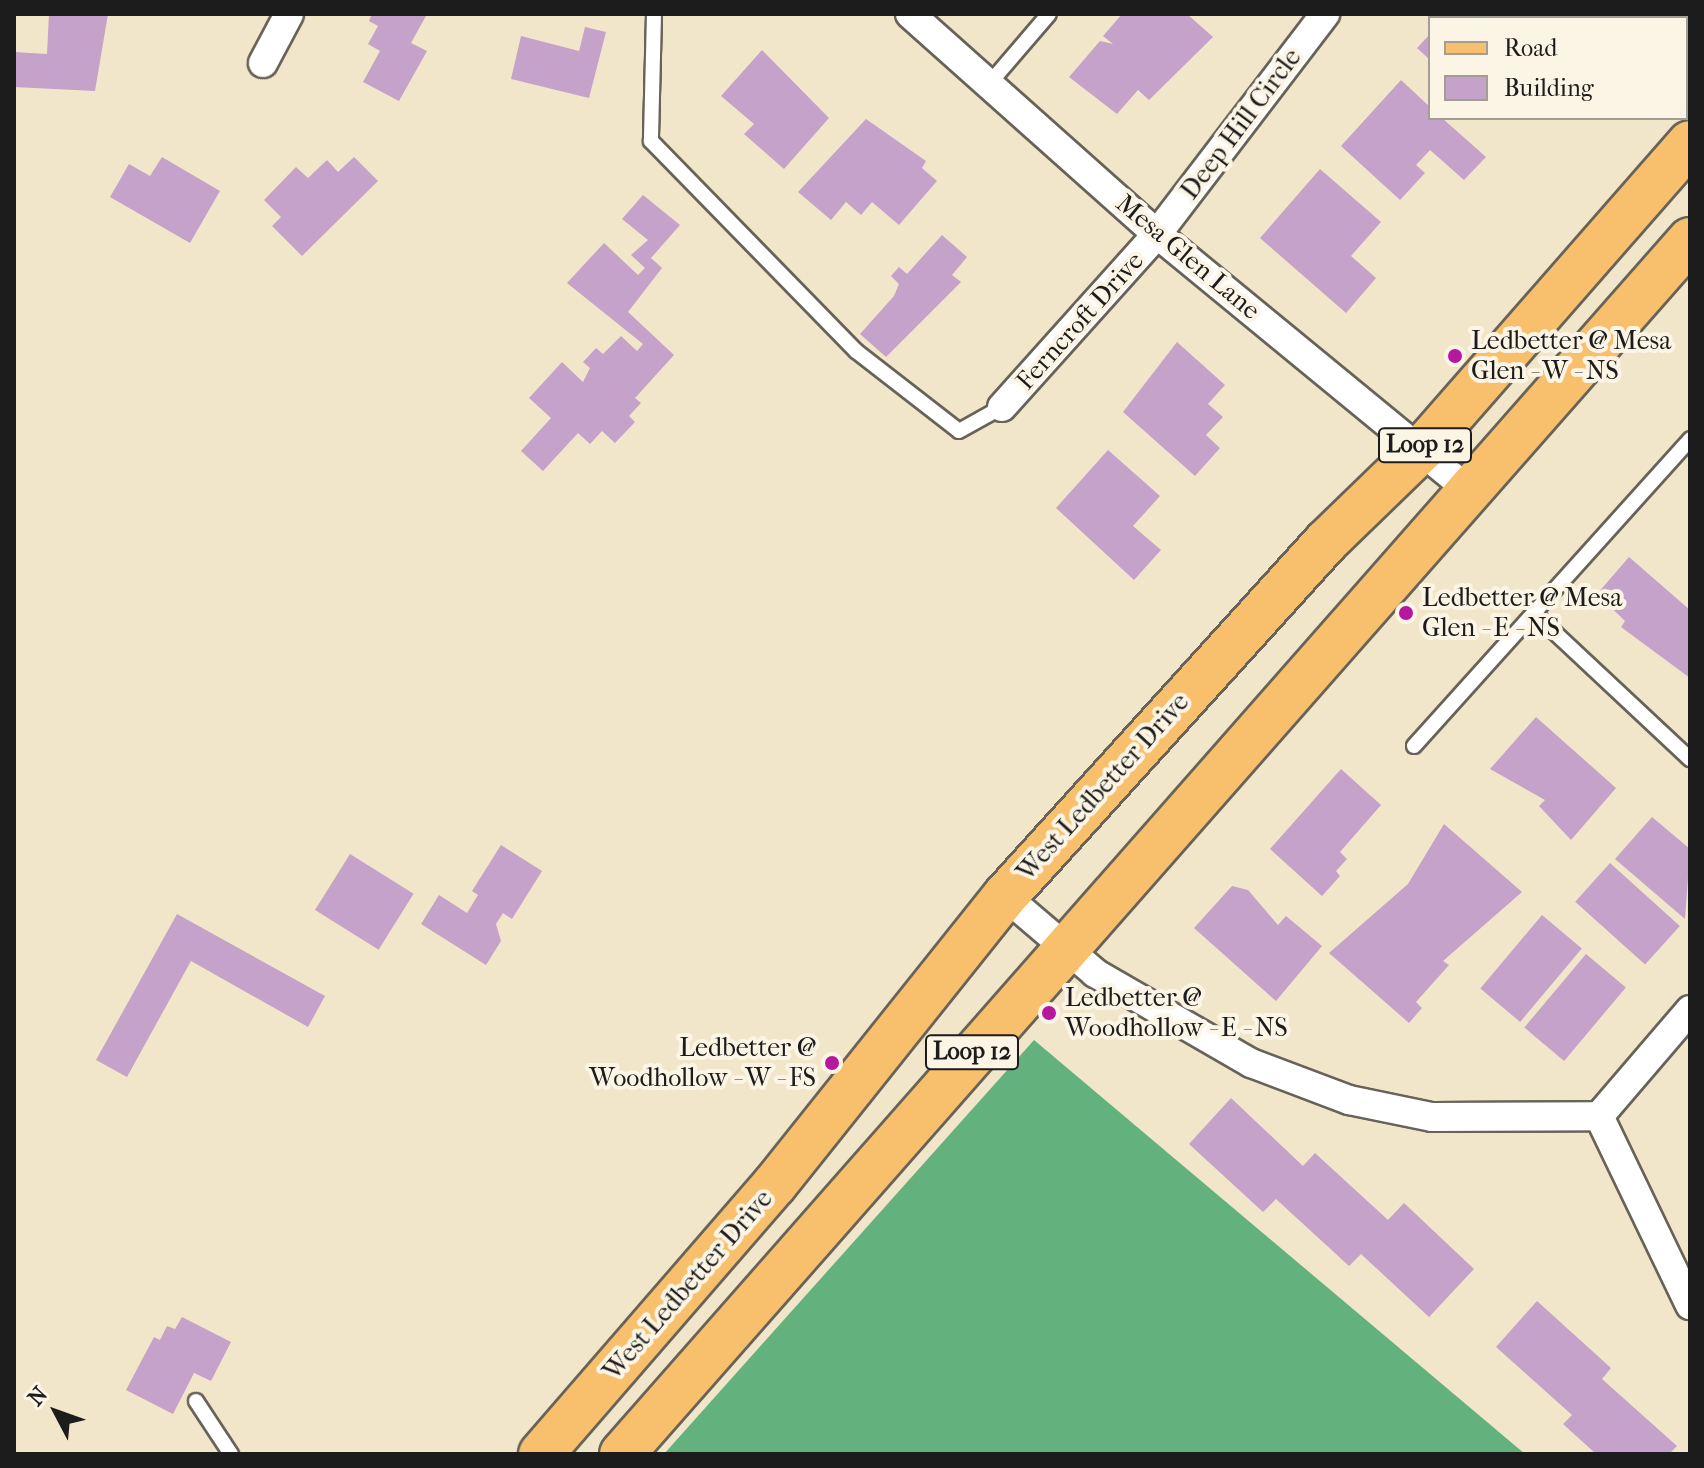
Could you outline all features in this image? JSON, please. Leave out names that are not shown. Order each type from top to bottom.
[{"type":"main road","name":"West Ledbetter Drive","points":[[541,1454],[775,1184],[1005,896],[1326,542],[1423,448],[1690,143]]},
{"type":"main road","name":"Loop 12","points":[[622,1454],[1064,947],[1472,493],[1690,240]]},
{"type":"street","points":[[263,63],[289,14]]},
{"type":"street","name":"Mesa Glen Lane","points":[[910,14],[1157,234],[1423,448],[1472,493]]},
{"type":"street","name":"Deep Hill Circle","points":[[1157,234],[1325,14]]},
{"type":"street","name":"Ferncroft Drive","points":[[1002,407],[1157,234]]},
{"type":"street","points":[[1005,896],[1095,973],[1251,1063],[1349,1100],[1432,1117],[1599,1116],[1690,1010]]},
{"type":"street","points":[[1599,1116],[1690,1305]]},
{"type":"lane","points":[[654,14],[651,141],[856,351],[959,431],[1002,407]]},
{"type":"lane","points":[[989,84],[1049,14]]},
{"type":"lane","points":[[1414,746],[1536,615],[1690,439]]},
{"type":"lane","points":[[1536,615],[1690,759]]},
{"type":"lane","points":[[196,1401],[231,1454]]},
{"type":"green space","points":[[1034,1040],[1525,1454],[664,1454]]},
{"type":"building","points":[[49,14],[108,14],[95,91],[14,87],[14,52],[47,54]]},
{"type":"building","points":[[372,14],[427,14],[411,43],[427,51],[399,101],[363,82],[380,51],[368,44],[378,26],[369,21]]},
{"type":"building","points":[[1122,14],[1187,14],[1213,37],[1149,100],[1138,90],[1117,114],[1069,77],[1100,41],[1113,44],[1103,36]]},
{"type":"building","points":[[1486,14],[1488,16],[1450,16]]},
{"type":"building","points":[[1553,14],[1612,16],[1556,16]]},
{"type":"building","points":[[1619,14],[1655,14],[1654,16]]},
{"type":"building","points":[[585,27],[606,32],[589,98],[511,79],[521,36],[579,51]]},
{"type":"building","points":[[1428,36],[1428,58],[1417,48]]},
{"type":"building","points":[[762,50],[829,118],[784,169],[744,134],[754,124],[721,96]]},
{"type":"building","points":[[1401,80],[1428,105],[1428,120],[1444,120],[1486,157],[1464,180],[1430,150],[1416,165],[1425,173],[1400,200],[1341,146]]},
{"type":"building","points":[[866,119],[926,161],[922,168],[937,181],[899,225],[872,202],[861,215],[846,202],[831,220],[798,192]]},
{"type":"building","points":[[162,157],[220,191],[190,243],[110,197],[129,164],[150,176]]},
{"type":"building","points":[[354,157],[378,181],[302,256],[272,226],[281,217],[264,200],[296,167],[308,178],[327,160],[338,172]]},
{"type":"building","points":[[1320,169],[1381,222],[1351,256],[1376,278],[1346,313],[1260,238]]},
{"type":"building","points":[[643,195],[680,225],[651,258],[662,268],[628,312],[674,355],[635,398],[641,403],[629,416],[635,422],[615,443],[602,431],[590,444],[578,433],[543,471],[521,451],[551,418],[529,398],[562,362],[583,382],[590,368],[583,362],[596,348],[603,354],[621,336],[637,351],[643,344],[567,283],[604,243],[638,275],[645,268],[631,255],[648,240],[622,219]]},
{"type":"building","points":[[942,235],[967,257],[952,275],[961,282],[886,357],[860,334],[894,296],[899,284],[891,276],[899,267],[907,274]]},
{"type":"building","points":[[1177,342],[1225,385],[1208,404],[1223,417],[1206,435],[1220,448],[1195,476],[1123,412]]},
{"type":"building","points":[[1108,450],[1160,496],[1133,526],[1161,550],[1134,580],[1056,508]]},
{"type":"building","points":[[1629,557],[1690,610],[1690,678],[1621,627],[1625,621],[1597,594]]},
{"type":"building","points":[[1536,717],[1616,788],[1571,840],[1539,806],[1545,800],[1490,769]]},
{"type":"building","points":[[1341,769],[1381,805],[1340,852],[1347,859],[1336,871],[1340,876],[1322,896],[1270,849]]},
{"type":"building","points":[[1652,817],[1690,849],[1685,919],[1615,859]]},
{"type":"building","points":[[1444,824],[1522,892],[1443,961],[1449,965],[1416,1002],[1422,1008],[1409,1023],[1329,953],[1408,884]]},
{"type":"building","points":[[501,845],[542,871],[512,919],[503,913],[496,924],[501,941],[486,965],[421,924],[439,895],[467,913],[478,895],[472,891]]},
{"type":"building","points":[[350,854],[414,894],[379,950],[315,910]]},
{"type":"building","points":[[1610,863],[1680,926],[1645,965],[1575,902]]},
{"type":"building","points":[[1232,886],[1248,890],[1278,925],[1286,916],[1322,946],[1276,1001],[1194,928]]},
{"type":"building","points":[[177,914],[325,996],[308,1027],[191,961],[127,1077],[96,1060]]},
{"type":"building","points":[[1542,915],[1582,948],[1520,1022],[1480,989]]},
{"type":"building","points":[[1586,954],[1626,987],[1564,1061],[1524,1028]]},
{"type":"building","points":[[1231,1098],[1303,1166],[1315,1153],[1388,1220],[1404,1203],[1474,1269],[1429,1317],[1361,1254],[1349,1266],[1276,1199],[1263,1212],[1189,1144]]},
{"type":"building","points":[[1537,1301],[1611,1368],[1602,1379],[1677,1446],[1669,1454],[1596,1454],[1563,1424],[1572,1415],[1496,1347]]},
{"type":"building","points":[[182,1317],[231,1342],[211,1381],[194,1373],[173,1414],[126,1390],[154,1337],[160,1340],[167,1326],[175,1329]]},
{"type":"place","name":"Ledbetter @ Mesa Glen - W - NS","points":[[1455,356]]},
{"type":"place","name":"Ledbetter @ Mesa Glen - E - NS","points":[[1406,613]]},
{"type":"place","name":"Ledbetter @ Woodhollow - E - NS","points":[[1049,1013]]},
{"type":"place","name":"Ledbetter @ Woodhollow - W - FS","points":[[832,1063]]}]
